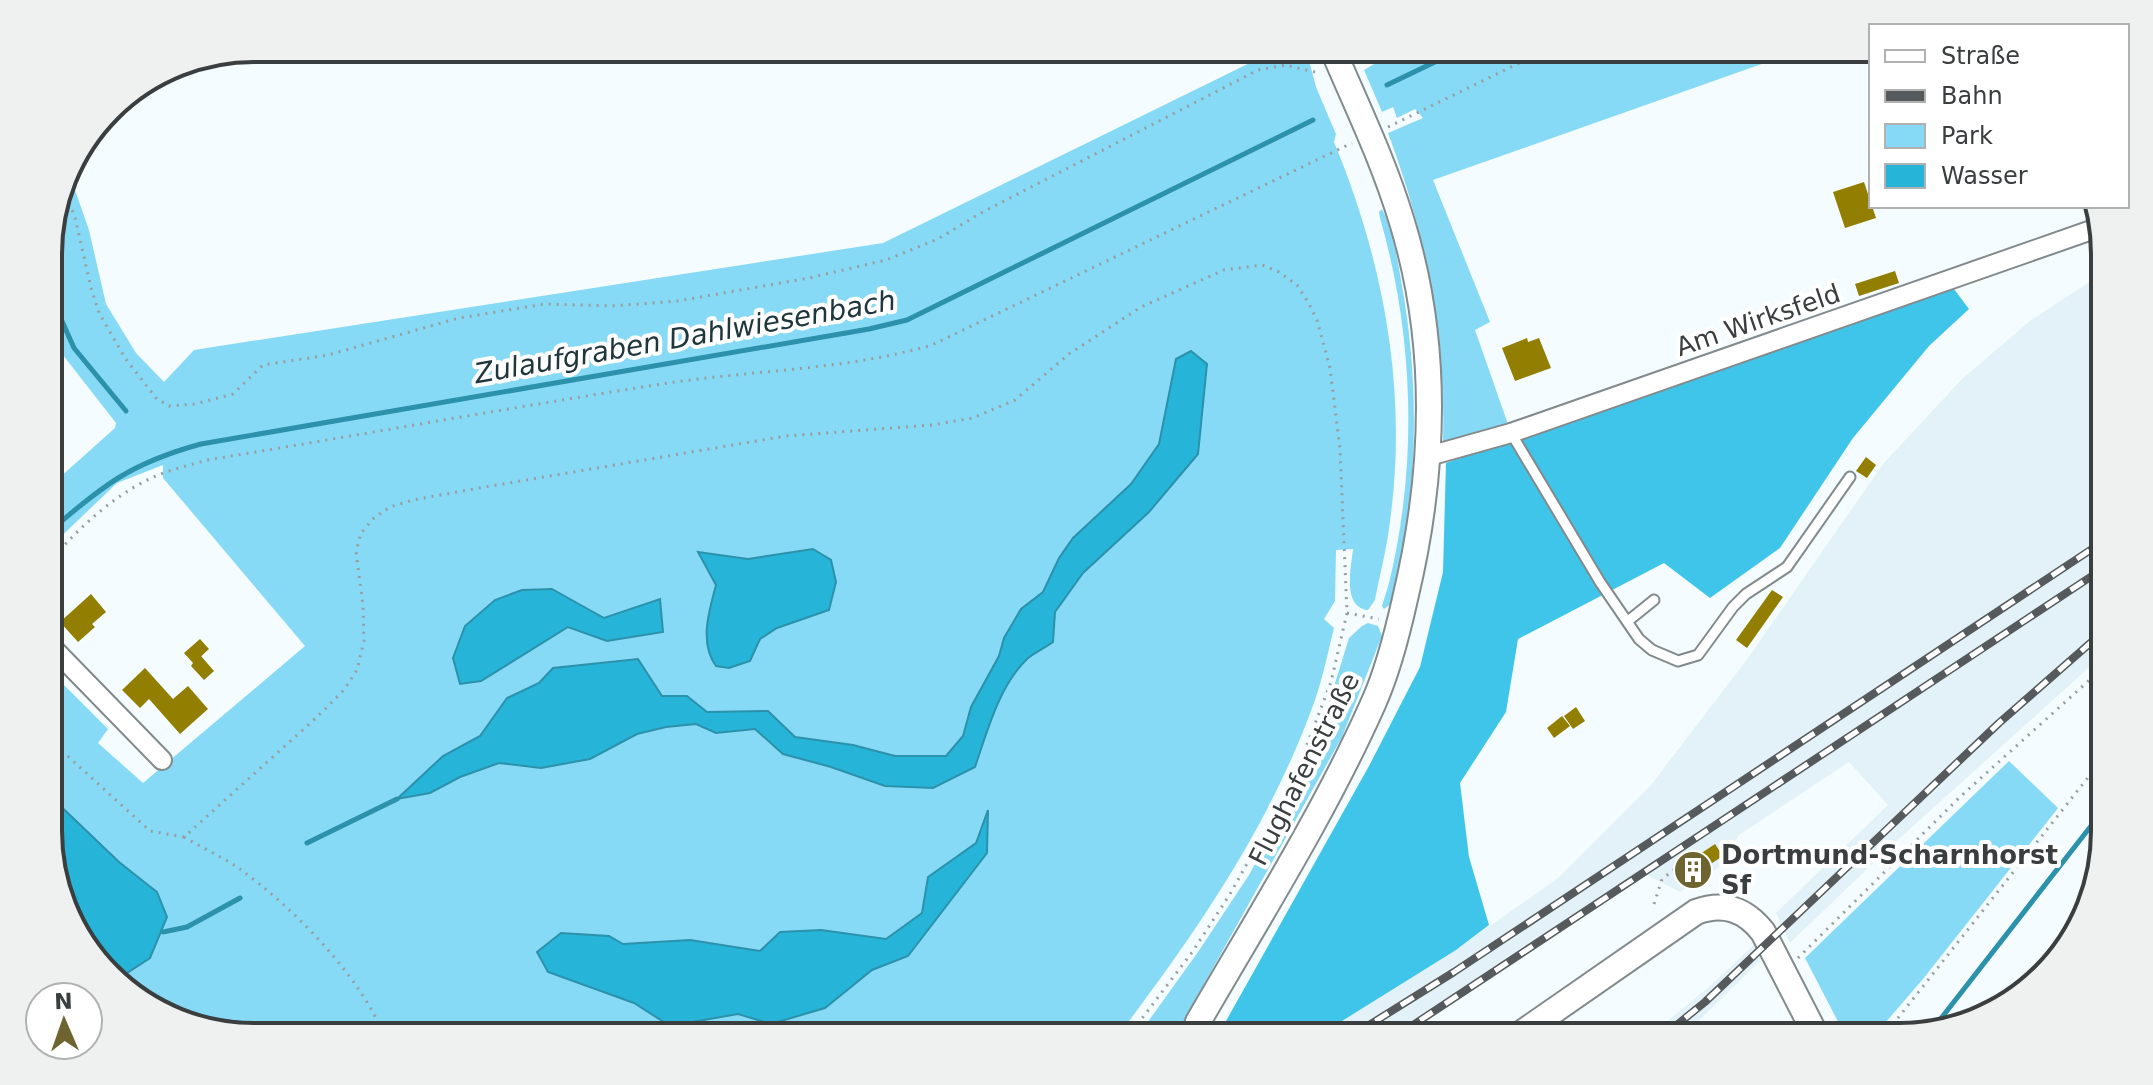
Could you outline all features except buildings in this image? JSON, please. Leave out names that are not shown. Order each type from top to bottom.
[{"type":"main road","name":"Flughafenstraße","points":[[1198,1023],[1335,781],[1374,702],[1400,624],[1420,529],[1429,456],[1429,362],[1418,285],[1403,224],[1371,135],[1338,62]]},
{"type":"main road","points":[[1536,1023],[1664,933],[1706,908],[1732,908],[1754,921],[1810,1023]]},
{"type":"street","name":"Am Wirksfeld","points":[[1429,456],[1511,433],[2089,231]]},
{"type":"street","points":[[62,657],[162,760]]},
{"type":"lane","points":[[1511,433],[1600,582],[1639,639],[1652,650],[1678,661],[1698,655],[1746,594],[1787,567],[1850,477]]},
{"type":"lane","points":[[1628,621],[1654,600]]},
{"type":"path","points":[[62,547],[104,507],[157,475],[207,460],[669,383],[851,362],[906,353],[932,345],[1521,62]]},
{"type":"path","points":[[68,207],[74,213],[99,313],[125,358],[156,398],[169,406],[195,404],[233,394],[263,365],[328,355],[459,318],[545,304],[612,306],[678,301],[809,278],[886,260],[938,239],[979,214],[1258,70],[1285,65],[1329,74]]},
{"type":"path","points":[[184,837],[316,718],[344,690],[357,670],[364,641],[356,552],[361,533],[374,518],[390,507],[479,488],[786,436],[932,425],[973,418],[1015,400],[1069,354],[1141,307],[1224,270],[1262,265],[1297,285],[1317,320],[1330,368],[1340,449],[1347,613],[1331,682],[1293,781],[1230,894],[1193,951],[1139,1023]]},
{"type":"path","points":[[1347,613],[1400,624]]},
{"type":"path","points":[[1784,972],[1961,796],[2091,679]]},
{"type":"path","points":[[62,751],[150,831],[184,837],[234,865],[265,889],[352,978],[379,1023]]},
{"type":"path","points":[[1894,1023],[2091,774]]},
{"type":"path","points":[[1654,904],[1662,879],[1675,869]]},
{"type":"shaded area","points":[[2091,281],[2091,666],[1890,847],[1790,943],[1776,913],[1888,805],[1849,762],[1739,835],[1724,864],[1680,892],[1647,875],[1424,1023],[1338,1023],[1456,950],[1558,878],[1651,785],[1748,658],[1883,464],[1963,378],[2030,321]]},
{"type":"shaded area","points":[[1954,289],[1969,309],[1929,346],[1853,438],[1780,548],[1710,598],[1664,563],[1518,639],[1506,712],[1460,783],[1469,857],[1489,925],[1456,950],[1338,1023],[1225,1023],[1369,766],[1420,667],[1443,572],[1446,463]]},
{"type":"shaded area","points":[[1755,944],[1764,957],[1696,1023],[1665,1023]]},
{"type":"green space","points":[[1252,62],[1309,62],[1316,87],[1336,134],[1334,142],[1352,187],[1378,281],[1388,328],[1393,376],[1395,473],[1389,531],[1375,600],[1368,610],[1354,602],[1350,586],[1353,549],[1336,550],[1335,601],[1324,619],[1334,628],[1318,691],[1297,746],[1254,834],[1229,876],[1127,1023],[242,1023],[192,1013],[169,1003],[147,991],[110,958],[94,938],[77,904],[64,856],[62,683],[108,729],[98,743],[143,783],[305,646],[163,478],[163,465],[117,483],[62,536],[62,475],[115,428],[116,423],[62,354],[62,242],[74,187],[89,230],[106,304],[136,353],[164,382],[194,350],[883,243]]},
{"type":"green space","points":[[1377,62],[1767,62],[1433,180],[1490,322],[1475,330],[1509,427],[1445,443],[1441,362],[1430,284],[1413,208],[1388,133],[1423,118],[1415,109],[1397,118],[1393,107],[1382,112],[1364,70]]},
{"type":"green space","points":[[1382,209],[1392,235],[1401,280],[1414,402],[1407,524],[1391,604],[1384,609],[1382,606],[1405,492],[1408,400],[1400,308],[1380,218]]},
{"type":"green space","points":[[1368,623],[1378,626],[1382,636],[1342,737],[1185,1023],[1147,1023],[1249,875],[1297,786],[1328,706],[1349,638]]},
{"type":"green space","points":[[2009,761],[2058,808],[1885,1023],[1839,1023],[1805,958]]},
{"type":"water","points":[[1191,351],[1207,364],[1198,454],[1149,512],[1083,573],[1055,612],[1053,642],[1027,659],[1009,682],[995,710],[975,767],[933,788],[885,786],[783,754],[755,729],[716,733],[696,724],[637,734],[590,759],[541,768],[499,763],[460,777],[430,793],[397,799],[443,756],[480,736],[507,698],[539,683],[553,668],[638,659],[662,696],[687,696],[707,712],[768,711],[795,737],[853,745],[895,756],[946,756],[963,736],[971,707],[1021,609],[1043,592],[1059,558],[1073,538],[1131,484],[1159,444],[1176,359]]},
{"type":"water","points":[[813,549],[831,560],[836,582],[829,610],[777,628],[760,639],[750,661],[729,668],[716,666],[707,637],[708,616],[716,585],[698,552],[748,559]]},
{"type":"water","points":[[552,589],[604,618],[660,599],[663,632],[607,641],[568,627],[481,681],[460,684],[453,658],[465,626],[495,600],[522,590]]},
{"type":"water","points":[[62,807],[119,862],[157,892],[167,917],[150,958],[126,974],[94,938],[69,881],[64,856]]},
{"type":"water","points":[[988,810],[987,853],[908,956],[872,970],[825,1008],[774,1023],[738,1014],[687,1023],[665,1023],[634,1003],[548,972],[537,952],[561,933],[609,936],[623,944],[690,940],[760,951],[780,932],[821,930],[886,939],[922,913],[928,877],[976,843]]},
{"type":"waterway","name":"Zulaufgraben Dahlwiesenbach","points":[[1387,85],[1435,62]]},
{"type":"waterway","name":"Zulaufgraben Dahlwiesenbach","points":[[62,521],[102,489],[136,468],[201,444],[907,320],[1313,120]]},
{"type":"waterway","points":[[62,321],[74,348],[126,411]]},
{"type":"waterway","points":[[307,843],[397,799]]},
{"type":"waterway","points":[[1942,1018],[2091,826]]},
{"type":"waterway","points":[[163,932],[187,927],[240,898]]},
{"type":"railway","points":[[1372,1023],[2091,550]]},
{"type":"railway","points":[[1416,1023],[2091,577]]},
{"type":"railway","points":[[1679,1023],[1999,723],[2091,642]]},
{"type":"place","name":"Dortmund-Scharnhorst Sf","points":[[1693,870]]}]
